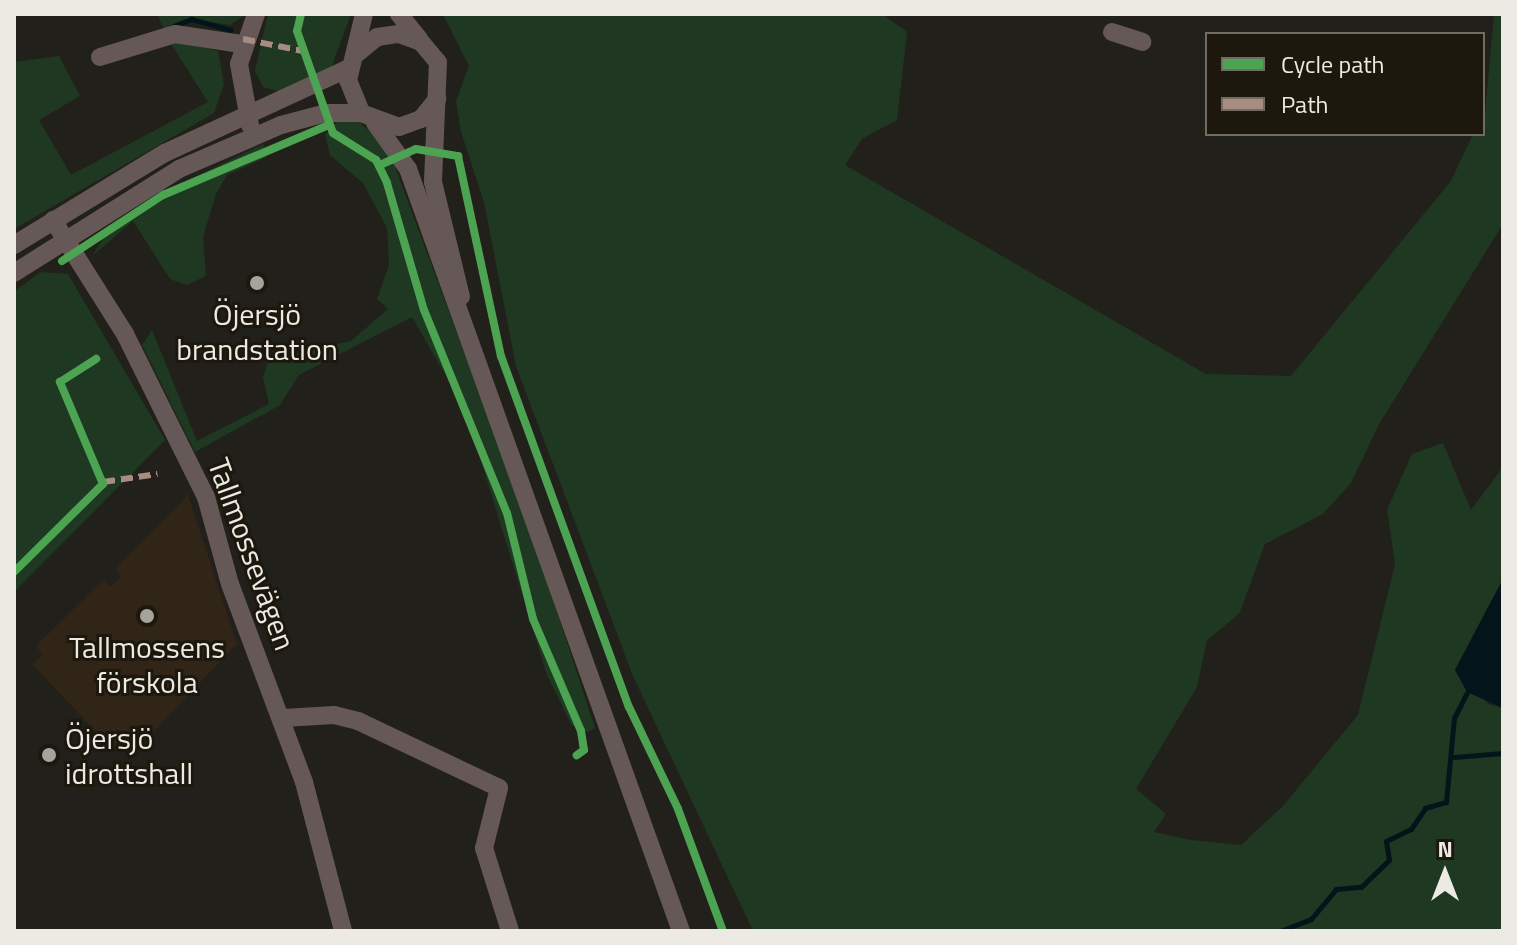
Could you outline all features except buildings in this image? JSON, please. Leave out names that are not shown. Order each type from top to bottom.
[{"type":"street","points":[[254,135],[246,115],[241,44],[256,14]]},
{"type":"street","points":[[364,14],[352,62],[349,92],[408,169],[681,931]]},
{"type":"street","points":[[399,14],[439,67],[437,205],[509,447]]},
{"type":"street","points":[[1112,32],[1142,42]]},
{"type":"street","points":[[100,57],[175,34],[241,44]]},
{"type":"street","points":[[14,245],[53,220],[246,115],[352,62],[388,34],[421,42]]},
{"type":"street","points":[[14,273],[64,238],[179,169],[254,135],[326,113],[414,123],[439,93]]},
{"type":"street","name":"Tallmossevägen","points":[[53,220],[125,334],[197,477],[230,584],[284,718],[343,931]]},
{"type":"street","points":[[284,718],[334,715],[358,721],[499,788],[484,848],[510,931]]},
{"type":"shaded area","name":"Tallmossens förskola","points":[[188,495],[237,644],[130,756],[99,735],[32,664],[43,655],[36,646],[103,580],[111,587],[121,577],[115,569]]},
{"type":"shaded area","points":[[1503,579],[1503,708],[1467,692],[1455,670]]},
{"type":"green space","points":[[157,14],[246,14],[230,25],[191,19],[164,29]]},
{"type":"green space","points":[[268,14],[351,14],[331,68],[281,92],[263,87],[255,71]]},
{"type":"green space","points":[[443,14],[882,14],[907,32],[897,120],[862,139],[845,165],[1206,374],[1291,376],[1451,181],[1472,136],[1485,136],[1494,14],[1503,14],[1503,224],[1378,426],[1351,483],[1323,514],[1265,544],[1239,614],[1207,640],[1197,687],[1136,789],[1166,814],[1154,832],[1191,840],[1241,845],[1283,806],[1358,715],[1395,564],[1387,510],[1412,454],[1443,443],[1471,510],[1503,467],[1503,579],[1455,670],[1488,704],[1503,708],[1503,931],[753,931],[633,676],[516,366],[484,202],[461,132],[456,101],[469,66]]},
{"type":"green space","points":[[168,39],[218,51],[224,84],[214,113],[14,229],[14,62],[59,56],[80,96],[39,120],[71,175],[208,102]]},
{"type":"green space","points":[[338,120],[357,120],[388,148],[532,535],[595,728],[588,732],[572,726],[547,675],[465,409],[412,317],[299,375],[280,405],[195,452],[142,345],[152,330],[197,441],[269,404],[263,377],[269,359],[351,341],[388,309],[377,299],[389,265],[387,228],[363,183],[330,155],[325,135]]},
{"type":"green space","points":[[263,144],[267,157],[227,175],[216,194],[203,237],[206,276],[187,285],[170,279],[133,221],[92,256],[106,234],[174,187]]},
{"type":"green space","points":[[40,272],[68,274],[165,440],[14,592],[14,292]]},
{"type":"waterway","points":[[171,27],[191,19],[231,30]]},
{"type":"waterway","points":[[1280,931],[1311,919],[1336,889],[1361,887],[1389,860],[1386,841],[1411,829],[1425,808],[1446,802],[1454,718],[1467,692]]},
{"type":"waterway","points":[[1454,757],[1503,753]]},
{"type":"marked path","points":[[243,39],[303,51]]},
{"type":"marked path","points":[[103,482],[157,474]]},
{"type":"cycle path","points":[[301,14],[297,31],[333,133],[376,160],[387,183],[424,310],[507,513],[533,619],[581,731],[584,750],[577,755]]},
{"type":"cycle path","points":[[62,261],[163,195],[329,125]]},
{"type":"cycle path","points":[[380,165],[416,149],[458,156],[501,356],[629,707],[678,809],[723,931]]},
{"type":"cycle path","points":[[14,572],[103,484],[60,382],[96,359]]},
{"type":"place","name":"Öjersjö brandstation","points":[[257,283]]},
{"type":"place","name":"Tallmossens förskola","points":[[147,616]]},
{"type":"place","name":"Öjersjö idrottshall","points":[[49,755]]}]
